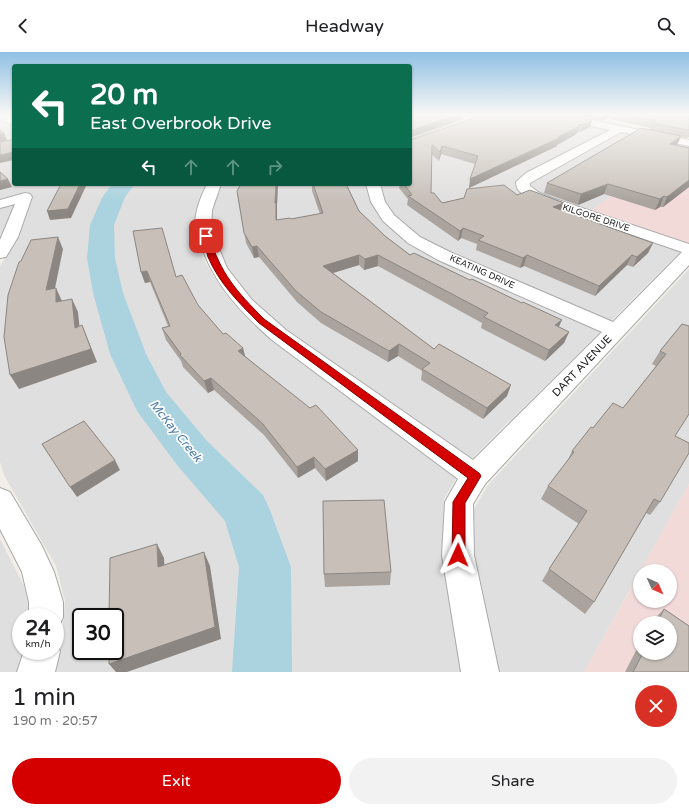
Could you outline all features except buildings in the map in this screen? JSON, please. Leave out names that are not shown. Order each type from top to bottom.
[{"type":"street","name":"KILGORE DRIVE","points":[[591,144],[531,176],[523,182],[523,188],[546,201],[689,249]]},
{"type":"street","points":[[213,186],[208,198],[203,225],[212,257],[222,275],[238,297],[262,321],[279,335],[475,476]]},
{"type":"street","name":"KEATING DRIVE","points":[[374,186],[378,202],[388,218],[414,240],[444,256],[617,331]]},
{"type":"street","points":[[0,204],[25,198],[10,237],[0,253]]},
{"type":"street","name":"DART AVENUE","points":[[480,672],[458,555],[459,502],[475,476],[689,255]]},
{"type":"street","points":[[0,501],[40,577],[47,608]]},
{"type":"street","points":[[36,672],[39,660]]},
{"type":"shaded area","points":[[417,144],[582,144],[525,174],[516,181],[516,187],[527,196],[682,250],[610,322],[449,253],[420,238],[395,217],[385,202],[380,186],[412,186],[412,146]]},
{"type":"shaded area","points":[[599,144],[689,145],[683,145],[589,212],[551,200],[530,189],[530,184]]},
{"type":"shaded area","points":[[12,145],[12,186],[206,186],[201,198],[195,226],[203,258],[230,300],[253,325],[457,477],[444,499],[443,551],[461,672],[55,672],[58,660],[64,660],[65,601],[56,566],[5,477],[0,462],[0,266],[19,236],[32,197],[23,195],[0,201],[0,148]]},
{"type":"shaded area","points":[[683,145],[689,146],[689,245],[589,212]]},
{"type":"shaded area","points":[[220,186],[367,186],[371,203],[381,219],[407,241],[602,330],[470,460],[286,331],[246,295],[230,273],[220,255],[210,225],[215,198]]},
{"type":"shaded area","points":[[16,203],[0,241],[0,207]]},
{"type":"shaded area","points":[[689,269],[689,484],[644,564],[633,564],[633,584],[584,672],[498,672],[475,558],[474,509],[488,485]]},
{"type":"shaded area","points":[[689,484],[689,672],[584,672],[633,584],[633,608],[677,608],[677,564],[644,564]]},
{"type":"shaded area","points":[[0,539],[24,586],[29,608],[12,608],[12,660],[21,660],[18,672],[0,672]]},
{"type":"waterway","name":"McKay Creek","points":[[122,186],[114,196],[102,225],[101,258],[108,293],[128,354],[151,401],[192,453],[246,510],[265,567],[262,672]]},
{"type":"route","points":[[206,236],[212,257],[222,275],[238,297],[262,321],[279,335],[475,476],[459,502],[458,555]]}]
